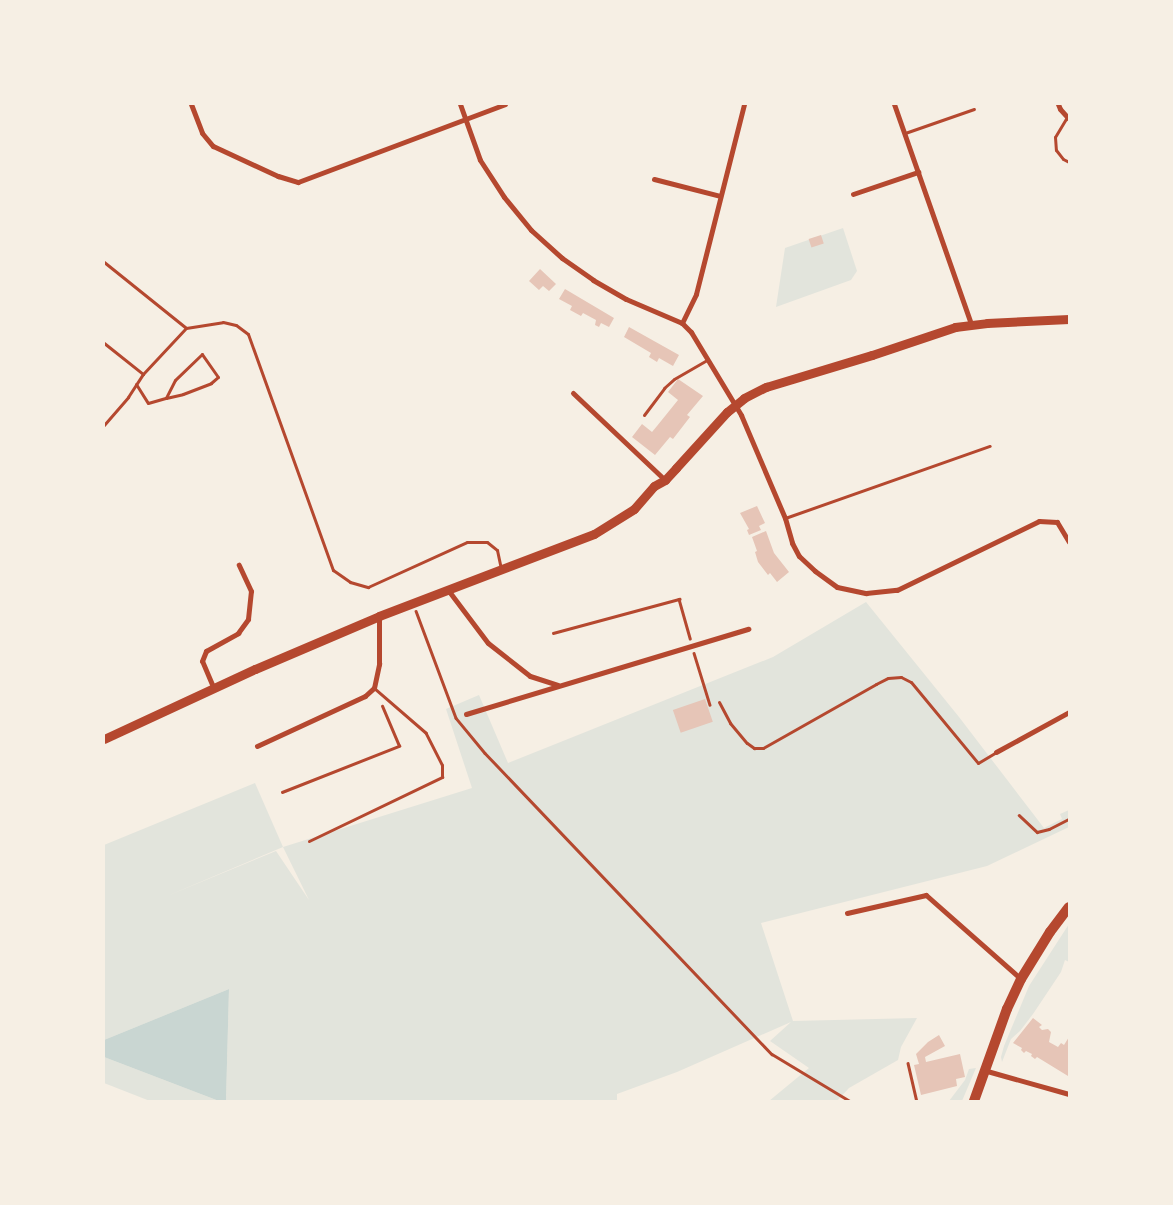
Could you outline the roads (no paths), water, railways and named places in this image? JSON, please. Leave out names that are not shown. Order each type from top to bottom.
[{"type":"main road","points":[[974,1101],[987,1071],[1006,1009],[1021,979],[1050,932],[1069,907]]},
{"type":"street","points":[[191,104],[202,134],[213,146],[278,176],[298,182],[504,104]]},
{"type":"street","points":[[460,104],[478,154],[495,184],[518,215],[544,243],[573,267],[611,291],[682,323],[693,334],[734,405],[742,415],[785,518],[792,544],[806,564],[837,587],[866,593],[897,590],[1039,521],[1057,522],[1069,542]]},
{"type":"street","points":[[682,323],[696,294],[744,104]]},
{"type":"street","points":[[894,104],[971,324]]},
{"type":"street","points":[[1058,104],[1068,118]]},
{"type":"street","points":[[853,194],[918,172]]},
{"type":"street","points":[[654,180],[720,196]]},
{"type":"street","points":[[104,739],[255,669],[379,616],[594,534],[634,509],[654,486],[665,480],[734,405],[747,396],[777,383],[872,355],[945,330],[971,324],[1069,320]]},
{"type":"street","points":[[573,392],[665,480]]},
{"type":"street","points":[[214,689],[202,660],[206,651],[238,633],[248,619],[251,591],[239,565]]},
{"type":"street","points":[[448,590],[488,643],[530,676],[560,685]]},
{"type":"street","points":[[257,746],[366,696],[374,688],[379,664],[379,616]]},
{"type":"street","points":[[466,714],[748,629]]},
{"type":"street","points":[[996,752],[1069,712]]},
{"type":"street","points":[[847,913],[926,895],[1021,979]]},
{"type":"street","points":[[987,1071],[1069,1094]]},
{"type":"lane","points":[[904,133],[974,109]]},
{"type":"lane","points":[[1068,118],[1055,137],[1056,150],[1063,159],[1069,162]]},
{"type":"lane","points":[[104,262],[186,328]]},
{"type":"lane","points":[[104,425],[143,374],[186,328],[223,322],[236,325],[248,334],[333,570],[350,582],[368,587],[467,542],[487,542],[497,550],[501,570]]},
{"type":"lane","points":[[104,343],[143,374]]},
{"type":"lane","points":[[136,384],[148,403],[166,398],[211,383],[218,377],[202,354],[175,380],[166,398]]},
{"type":"lane","points":[[644,415],[664,388],[674,379],[708,360]]},
{"type":"lane","points":[[785,518],[990,446]]},
{"type":"lane","points":[[719,702],[730,723],[747,743],[754,748],[763,748],[876,684],[888,678],[901,677],[911,682],[978,763],[996,752]]},
{"type":"lane","points":[[309,841],[442,777],[443,769],[426,733],[374,688]]}]
